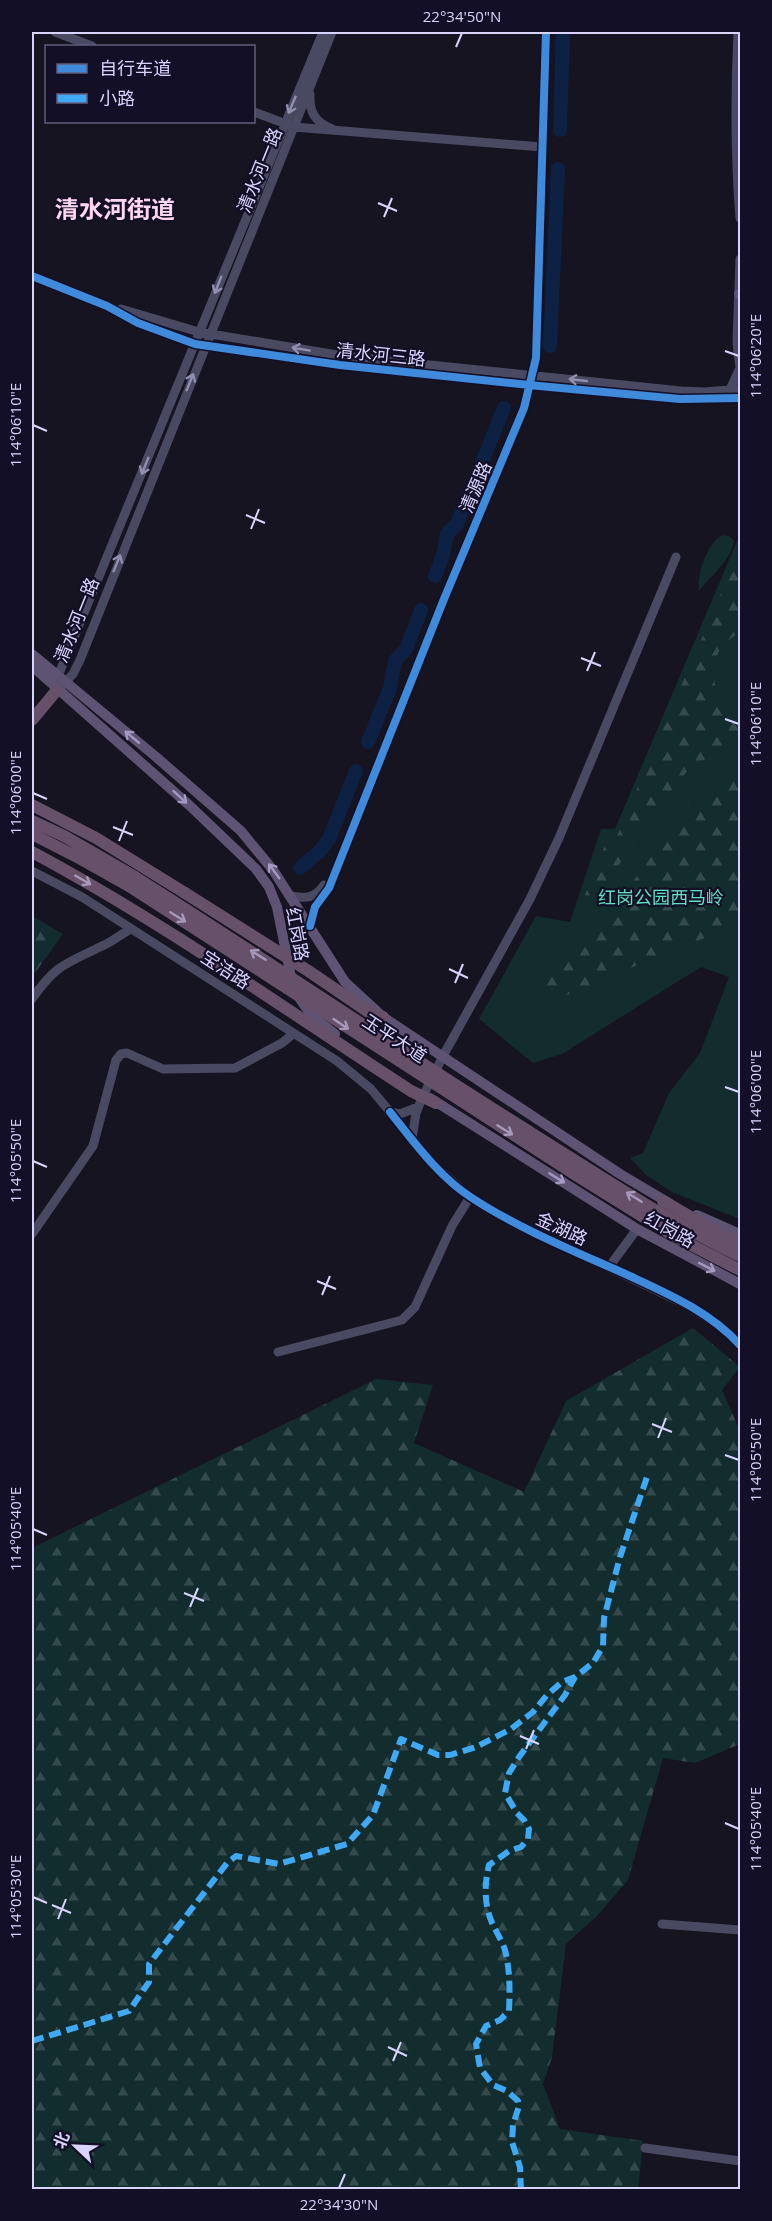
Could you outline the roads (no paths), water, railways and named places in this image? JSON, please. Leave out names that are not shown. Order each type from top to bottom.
[{"type":"highway","points":[[32,720],[60,683]]},
{"type":"highway","points":[[32,805],[96,838],[310,972],[370,1013],[383,1017]]},
{"type":"highway","name":"玉平大道","points":[[32,821],[64,836],[569,1171],[674,1236],[741,1270]]},
{"type":"highway","name":"玉平大道","points":[[32,834],[132,882],[265,959],[492,1109],[651,1208],[741,1256]]},
{"type":"highway","points":[[32,852],[92,885],[187,945],[421,1100],[436,1103]]},
{"type":"highway","points":[[663,1201],[741,1244]]},
{"type":"main road","name":"红岗路","points":[[32,654],[255,869],[274,898],[291,979],[298,996],[311,1015],[421,1100]]},
{"type":"main road","name":"红岗路","points":[[32,666],[60,683],[241,831],[291,896],[345,982],[383,1017],[663,1201],[741,1234]]},
{"type":"main road","name":"红岗路","points":[[436,1103],[637,1229],[741,1284]]},
{"type":"street","points":[[55,32],[89,45]]},
{"type":"street","name":"清水河一路","points":[[60,683],[74,674],[210,334],[323,32]]},
{"type":"street","name":"清水河一路","points":[[60,683],[199,332],[289,126],[311,84],[332,32]]},
{"type":"street","name":"清源路","points":[[291,896],[305,899],[319,894],[325,885],[519,406],[536,358],[544,32]]},
{"type":"street","points":[[738,32],[735,97],[741,218]]},
{"type":"street","points":[[311,84],[310,111],[316,120],[337,130]]},
{"type":"street","points":[[255,112],[289,126],[540,147]]},
{"type":"street","points":[[728,395],[740,368],[738,342],[741,259]]},
{"type":"street","name":"清水河三路","points":[[32,276],[107,306],[210,334],[343,356],[680,399],[728,395],[741,398]]},
{"type":"street","name":"清水河三路","points":[[107,306],[138,323],[195,344],[340,364],[528,380]]},
{"type":"street","name":"清源路","points":[[310,926],[315,907],[329,888],[444,599],[524,408],[528,380]]},
{"type":"street","name":"清水河三路","points":[[728,395],[741,389]]},
{"type":"street","points":[[412,1139],[414,1120],[421,1100],[442,1056],[530,899],[554,848],[676,556]]},
{"type":"street","name":"宝洁路","points":[[33,870],[82,897],[358,1077],[390,1112]]},
{"type":"street","points":[[32,999],[47,978],[59,967],[105,945],[131,929]]},
{"type":"street","points":[[32,1234],[93,1146],[116,1060],[121,1053],[127,1053],[163,1069],[235,1068],[282,1043],[293,1034]]},
{"type":"street","points":[[390,1112],[400,1114],[421,1100]]},
{"type":"street","name":"金湖路","points":[[390,1112],[434,1165],[470,1197],[508,1219],[672,1296],[705,1315],[741,1345]]},
{"type":"street","points":[[278,1352],[402,1320],[409,1315],[415,1307],[452,1226],[470,1197]]},
{"type":"street","points":[[609,1267],[637,1229]]},
{"type":"street","points":[[662,1924],[741,1930]]},
{"type":"street","points":[[645,2148],[741,2161]]},
{"type":"waterway","points":[[560,130],[563,32]]},
{"type":"waterway","points":[[550,346],[558,169]]},
{"type":"waterway","points":[[435,576],[443,555],[447,534],[457,524],[504,408]]},
{"type":"waterway","points":[[368,742],[390,688],[395,661],[406,649],[421,610]]},
{"type":"waterway","points":[[300,868],[320,851],[329,839],[356,771]]},
{"type":"district","name":"清水河街道","points":[[115,208]]},
{"type":"park label","name":"红岗公园西马岭","points":[[661,897]]}]
